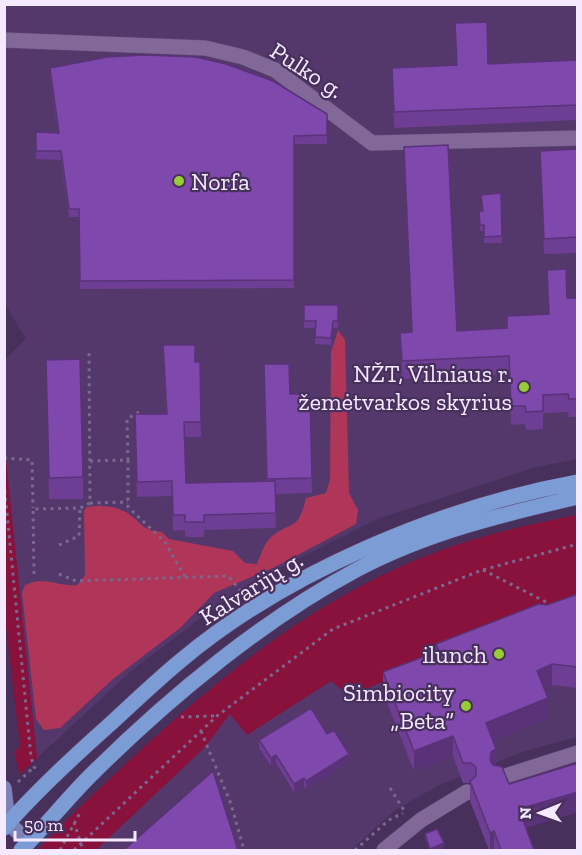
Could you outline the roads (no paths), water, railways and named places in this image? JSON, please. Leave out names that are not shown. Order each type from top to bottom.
[{"type":"main road","name":"Kalvarijų g.","points":[[6,826],[82,750],[180,660],[268,600],[320,570],[387,538],[521,494],[578,482]]},
{"type":"main road","name":"Kalvarijų g.","points":[[25,846],[94,772],[196,681],[296,607],[357,570],[441,534],[578,497]]},
{"type":"main road","points":[[180,660],[196,681]]},
{"type":"main road","points":[[4,788],[6,826],[25,846]]},
{"type":"street","name":"Pulko g.","points":[[4,40],[205,48],[243,57],[275,70],[372,143],[578,138]]},
{"type":"street","points":[[499,778],[578,753]]},
{"type":"street","points":[[384,850],[421,820],[467,792]]},
{"type":"place","name":"Norfa","points":[[179,181]]},
{"type":"place","name":"NŽT, Vilniaus r. žemėtvarkos skyrius","points":[[524,387]]},
{"type":"place","name":"ilunch","points":[[499,654]]},
{"type":"place","name":"Simbiocity „Beta“","points":[[466,706]]}]
